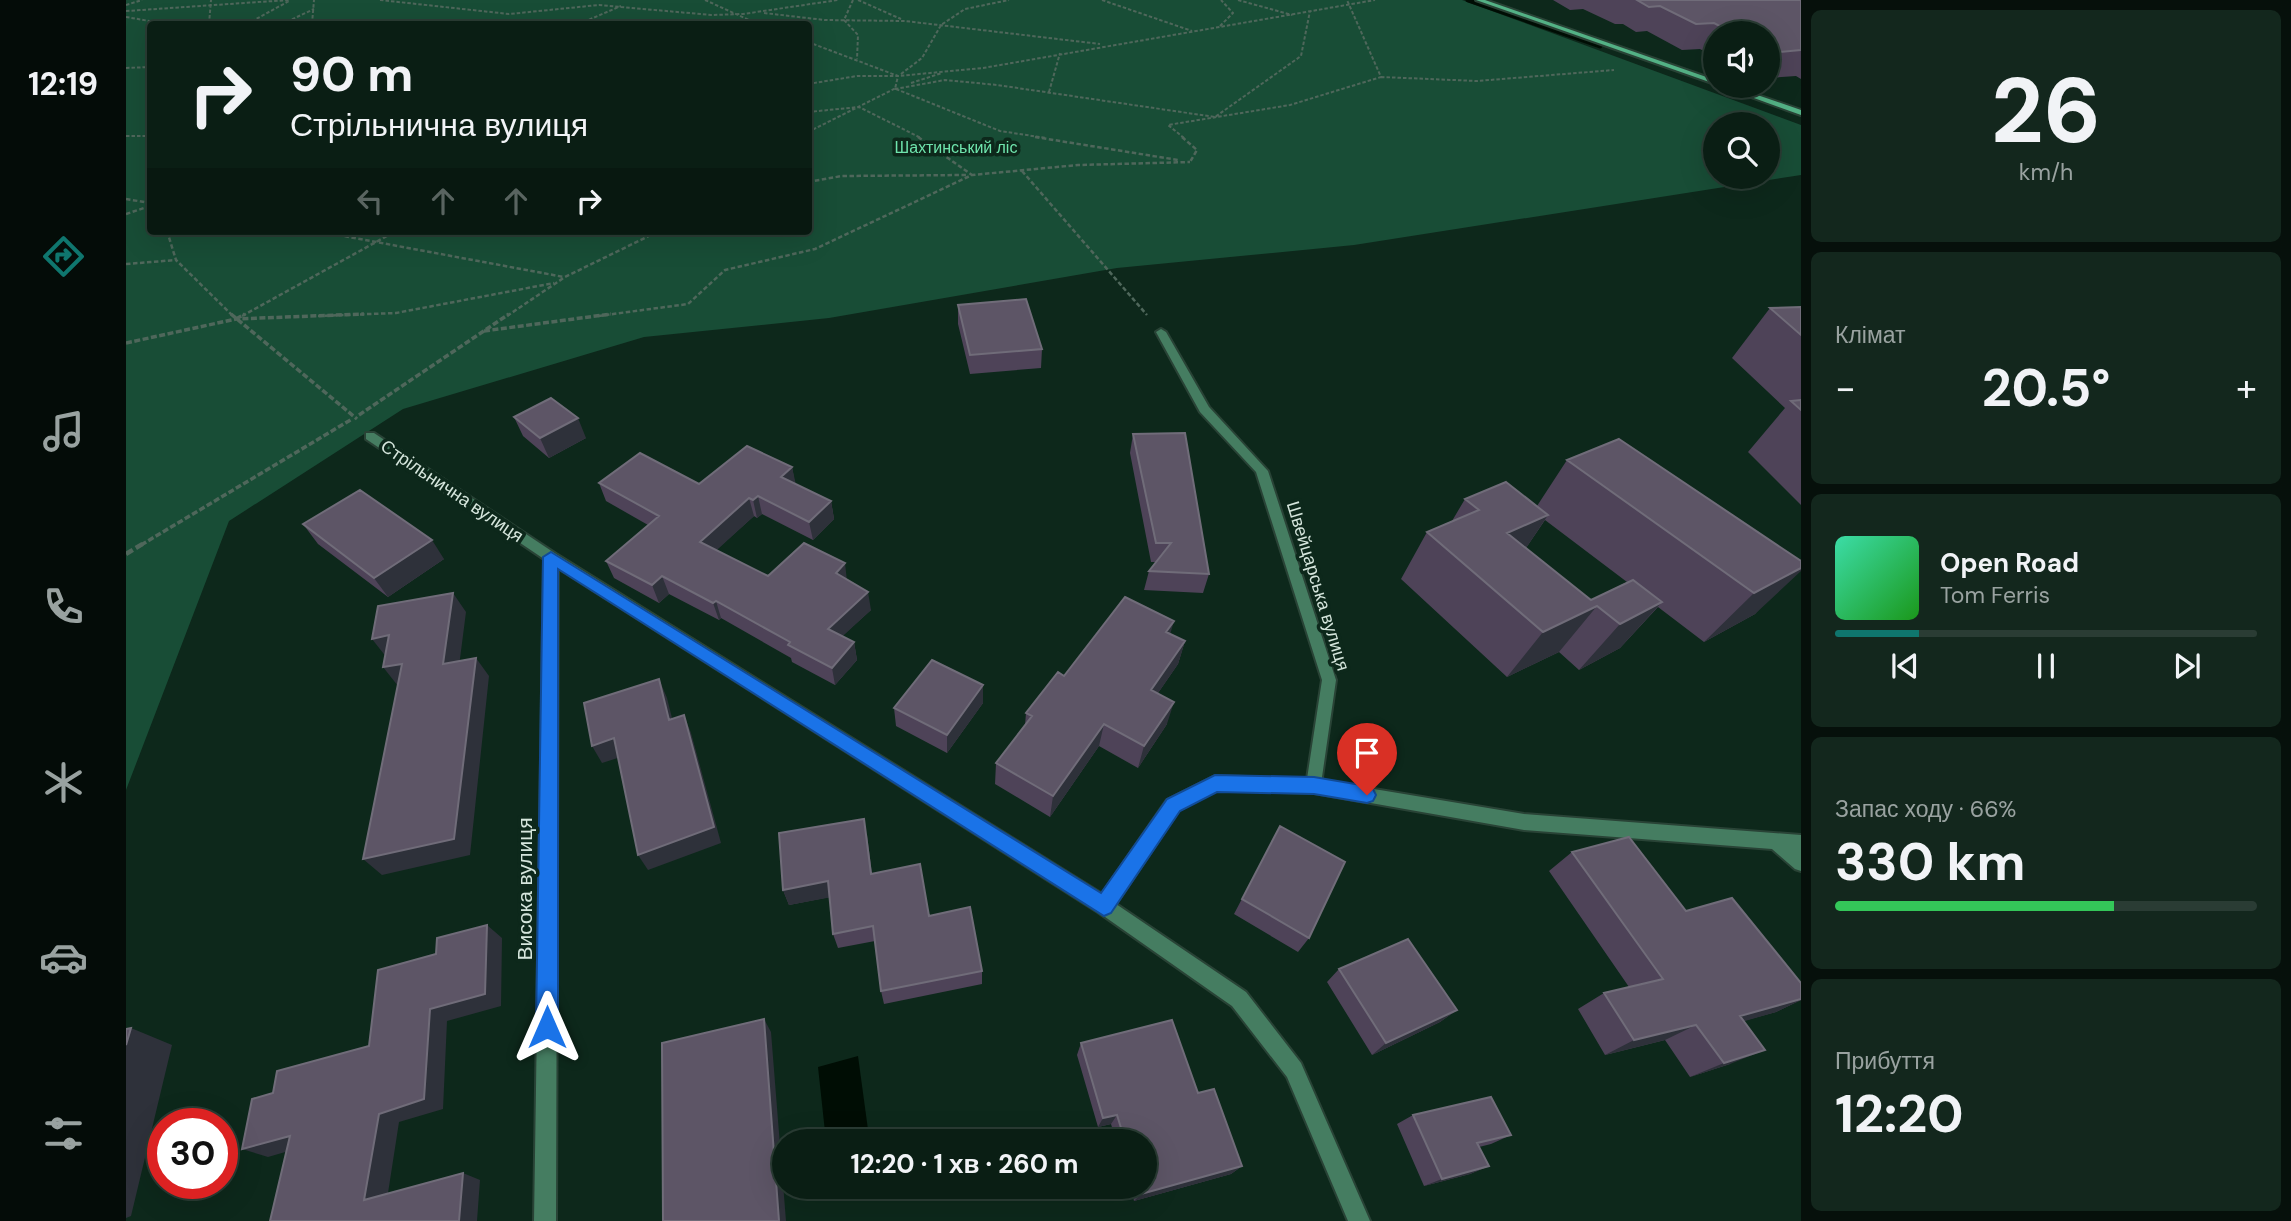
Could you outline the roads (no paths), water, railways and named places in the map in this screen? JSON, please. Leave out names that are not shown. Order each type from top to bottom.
[{"type":"street","points":[[1479,0],[1703,78]]},
{"type":"street","points":[[1759,98],[1801,113]]},
{"type":"street","name":"Швейцарська вулиця","points":[[1161,332],[1204,409],[1262,471],[1329,680],[1314,786]]},
{"type":"street","name":"Стрільнична вулиця","points":[[370,436],[551,557],[1104,906],[1239,999],[1294,1070],[1359,1221]]},
{"type":"street","name":"Висока вулиця","points":[[545,1221],[551,557]]},
{"type":"street","points":[[1104,906],[1173,805],[1215,783],[1314,786],[1524,822],[1801,843]]},
{"type":"street","points":[[1776,841],[1801,863]]},
{"type":"waterway","points":[[1468,0],[1600,46]]},
{"type":"park label","name":"Шахтинський ліс","points":[[956,147]]}]
